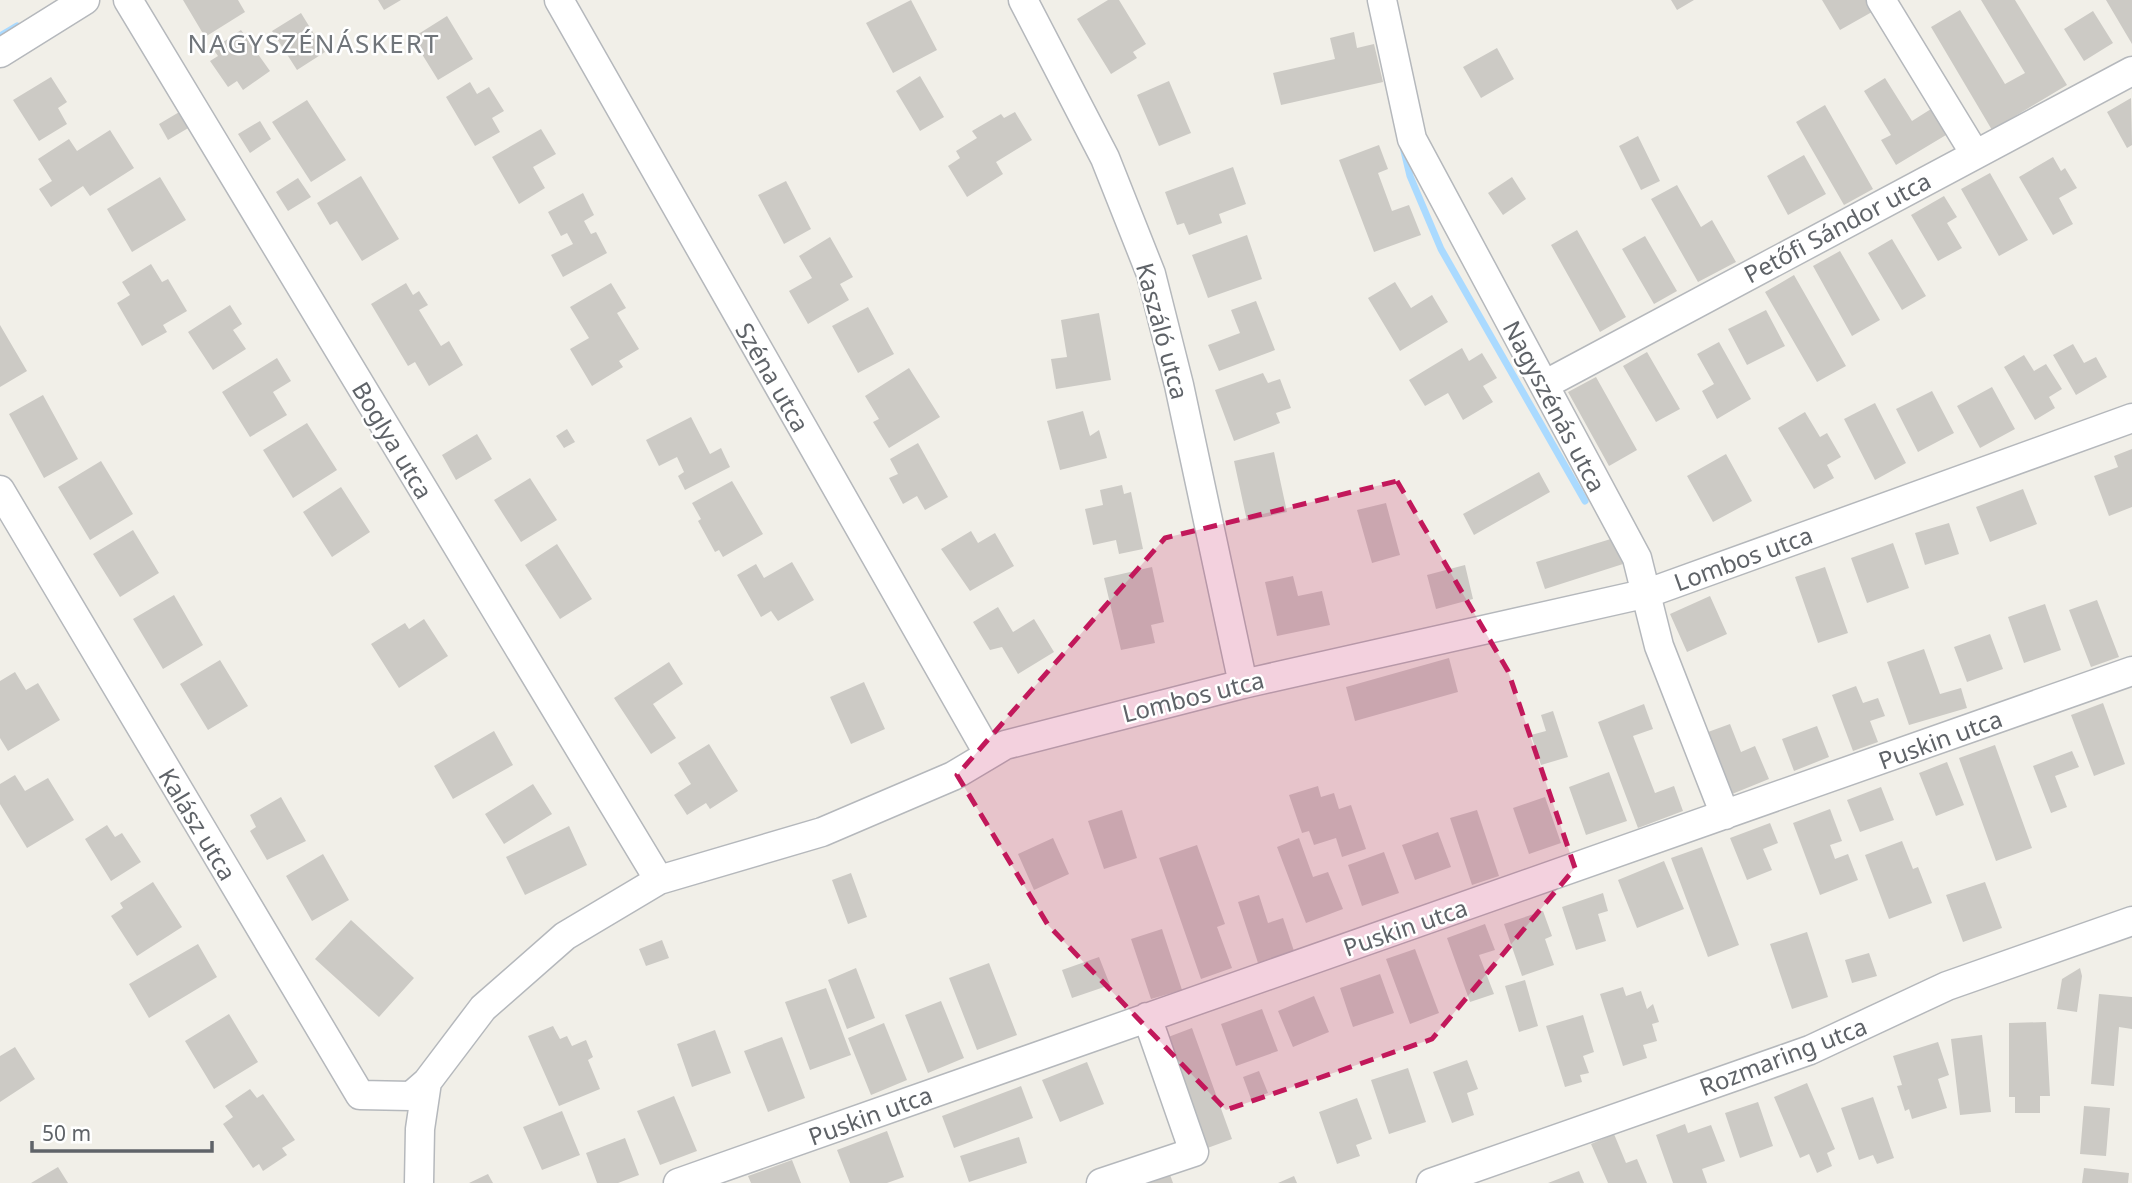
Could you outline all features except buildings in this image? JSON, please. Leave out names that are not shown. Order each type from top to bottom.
[{"type":"street","points":[[0,53],[85,0]]},
{"type":"street","name":"Boglya utca","points":[[128,0],[659,880]]},
{"type":"street","name":"Széna utca","points":[[559,0],[988,754]]},
{"type":"street","name":"Kaszáló utca","points":[[1023,0],[1105,158],[1151,274],[1179,385],[1243,684]]},
{"type":"street","name":"Nagyszénás utca","points":[[1382,0],[1412,139],[1637,558],[1648,593],[1659,646],[1725,815]]},
{"type":"street","points":[[1881,0],[1975,153]]},
{"type":"street","name":"Petőfi Sándor utca","points":[[1544,385],[2132,71]]},
{"type":"street","name":"Lombos utca","points":[[419,1183],[420,1129],[427,1082],[483,1008],[565,936],[659,880],[822,832],[953,776],[1005,744],[1243,684],[1648,593],[2132,418]]},
{"type":"street","name":"Kalász utca","points":[[0,490],[360,1095],[411,1096],[427,1082]]},
{"type":"street","name":"Puskin utca","points":[[678,1183],[2132,671]]},
{"type":"street","name":"Rozmaring utca","points":[[1431,1183],[1810,1051],[1947,986],[2132,921]]},
{"type":"street","points":[[1101,1183],[1194,1153],[1147,1017]]},
{"type":"highlighted area","points":[[1397,481],[1508,671],[1575,868],[1432,1039],[1226,1110],[1048,925],[957,775],[1165,538]]},
{"type":"waterway","points":[[0,36],[17,26]]},
{"type":"waterway","points":[[1403,147],[1410,176],[1441,249],[1585,501]]},
{"type":"district","name":"NAGYSZÉNÁSKERT","points":[[314,43]]}]
